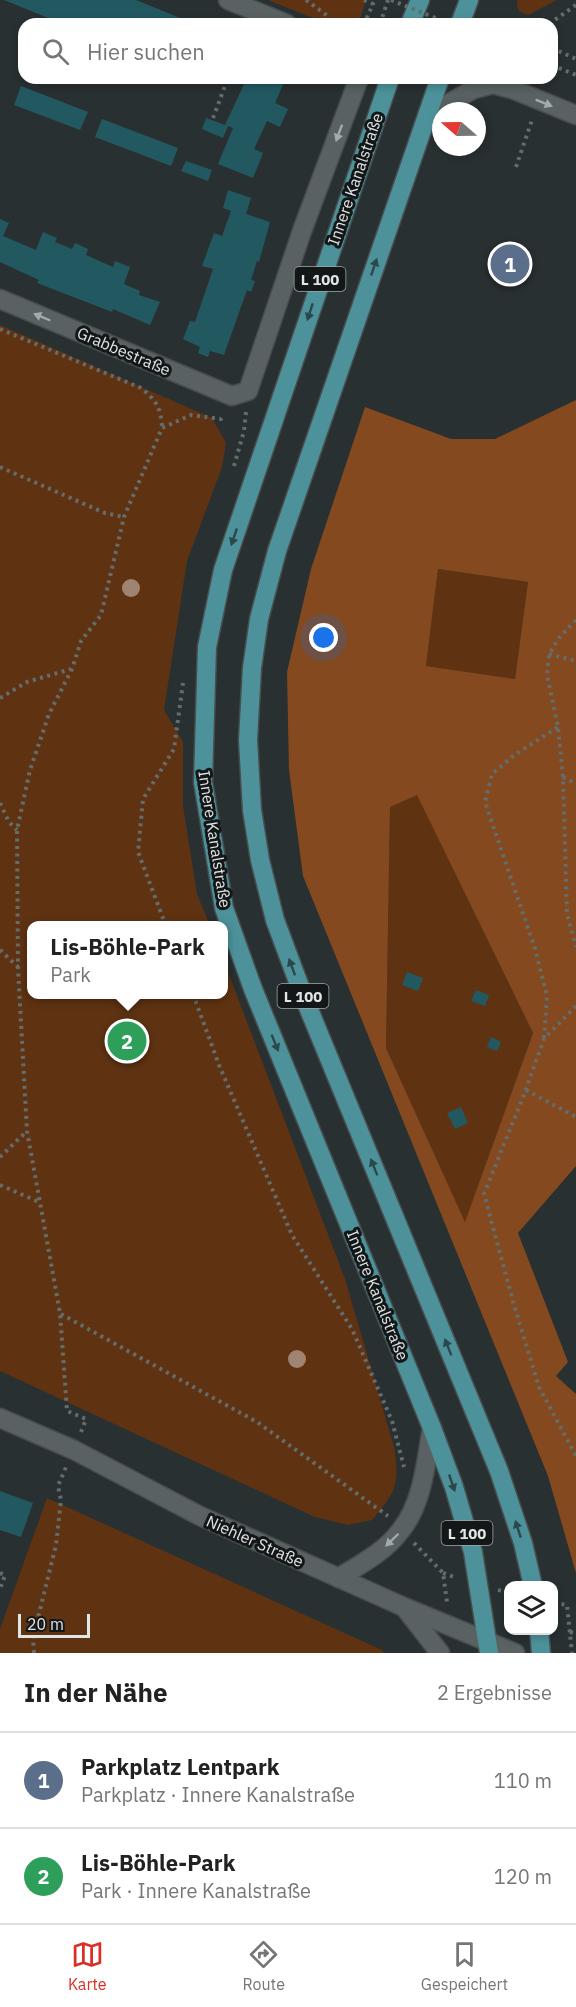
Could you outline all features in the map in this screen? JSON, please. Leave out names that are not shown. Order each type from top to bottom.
[{"type":"main road","points":[[412,18],[420,0]]},
{"type":"main road","points":[[462,18],[469,0]]},
{"type":"main road","name":"Innere Kanalstraße","points":[[388,84],[223,570],[207,647],[203,782],[224,908],[253,989],[454,1486],[473,1552],[488,1648]]},
{"type":"main road","name":"L 100","points":[[438,84],[277,551],[259,619],[252,668],[248,740],[252,810],[260,860],[275,920],[307,1006],[499,1471],[523,1543],[532,1581]]},
{"type":"main road","points":[[539,1635],[541,1653]]},
{"type":"street","points":[[228,0],[272,18]]},
{"type":"street","name":"Innere Kanalstraße","points":[[248,391],[302,231],[357,84]]},
{"type":"street","points":[[427,116],[474,89],[493,84],[512,89],[576,115]]},
{"type":"street","name":"Grabbestraße","points":[[0,299],[232,396],[248,391]]},
{"type":"street","name":"Niehler Straße","points":[[0,1418],[74,1450],[200,1516],[450,1626],[488,1648],[515,1653]]},
{"type":"street","points":[[338,1578],[376,1555],[402,1530],[419,1493],[432,1428]]},
{"type":"street","points":[[404,1607],[440,1653]]},
{"type":"path","points":[[306,0],[329,18]]},
{"type":"path","points":[[364,0],[373,4],[367,18]]},
{"type":"path","points":[[382,18],[389,0],[435,18]]},
{"type":"path","points":[[558,18],[576,5]]},
{"type":"path","points":[[558,51],[576,59]]},
{"type":"path","points":[[558,68],[576,75]]},
{"type":"path","points":[[213,118],[226,84]]},
{"type":"path","points":[[516,167],[539,101]]},
{"type":"path","points":[[0,329],[141,388],[155,399],[161,413],[162,428],[124,517],[101,615],[81,641],[72,669],[49,714],[30,770],[17,830],[18,968],[27,1131],[60,1313],[67,1411],[86,1419],[58,1486],[62,1500],[56,1545],[33,1638],[34,1653]]},
{"type":"path","points":[[162,428],[191,415],[221,419]]},
{"type":"path","points":[[0,467],[105,513],[124,517]]},
{"type":"path","points":[[576,620],[559,638],[549,654],[547,675],[558,727],[563,777],[567,914],[576,946]]},
{"type":"path","points":[[549,654],[576,661]]},
{"type":"path","points":[[0,698],[27,682],[72,669]]},
{"type":"path","points":[[558,727],[513,756],[492,774],[485,802],[535,949],[547,996],[544,1039],[484,1194],[539,1387],[576,1456]]},
{"type":"path","points":[[164,921],[138,852],[143,799],[174,749]]},
{"type":"path","points":[[563,777],[576,784]]},
{"type":"path","points":[[0,802],[9,822],[17,830]]},
{"type":"path","points":[[0,950],[18,968]]},
{"type":"path","points":[[195,999],[219,1065],[292,1235],[352,1329],[392,1421],[404,1468]]},
{"type":"path","points":[[544,1039],[576,1006]]},
{"type":"path","points":[[526,1090],[576,1117]]},
{"type":"path","points":[[0,1157],[27,1131]]},
{"type":"path","points":[[0,1185],[40,1202]]},
{"type":"path","points":[[60,1313],[258,1422],[388,1513],[443,1574],[450,1626]]},
{"type":"path","points":[[0,1574],[5,1575],[0,1589]]},
{"type":"path","points":[[558,1604],[567,1605],[572,1653]]},
{"type":"path","points":[[570,1632],[576,1634]]},
{"type":"shaded area","points":[[268,0],[366,0],[360,18],[313,18]]},
{"type":"shaded area","points":[[518,0],[557,0],[528,15],[519,11]]},
{"type":"shaded area","points":[[0,325],[212,418],[226,443],[222,467],[187,561],[164,710],[183,742],[183,806],[197,894],[208,921],[27,921],[27,999],[228,999],[228,972],[345,1279],[394,1447],[396,1479],[394,1487],[372,1520],[348,1525],[315,1517],[0,1371]]},
{"type":"shaded area","points":[[576,400],[576,1166],[518,1233],[568,1362],[556,1376],[576,1394],[576,1573],[548,1476],[303,876],[289,770],[287,672],[311,569],[365,407],[451,439],[495,439]],"holes":[[[438,569],[528,582],[515,679],[426,666]],[[417,795],[533,1033],[465,1222],[386,1048],[390,807]]]},
{"type":"shaded area","points":[[438,569],[528,582],[515,679],[426,666]]},
{"type":"shaded area","points":[[417,794],[533,1033],[465,1223],[386,1048],[390,806]]},
{"type":"shaded area","points":[[47,1498],[382,1650],[384,1653],[0,1653],[0,1629]]},
{"type":"building","points":[[4,0],[136,0],[180,18],[48,18]]},
{"type":"building","points":[[244,84],[283,84],[275,103],[288,109],[280,127],[267,121],[254,149],[263,153],[253,178],[218,164],[233,128],[228,126],[223,138],[202,129],[206,118],[225,125]]},
{"type":"building","points":[[21,86],[88,112],[80,130],[14,105]]},
{"type":"building","points":[[102,119],[178,148],[171,166],[95,137]]},
{"type":"building","points":[[186,161],[212,170],[208,181],[181,171]]},
{"type":"building","points":[[228,190],[251,198],[246,214],[270,222],[259,262],[257,261],[251,280],[255,281],[251,292],[247,290],[224,355],[210,351],[208,357],[198,353],[200,347],[183,339],[190,321],[195,322],[213,269],[202,266],[214,233],[222,236],[231,211],[223,208]]},
{"type":"building","points":[[0,219],[9,223],[3,236],[36,250],[43,232],[57,238],[55,242],[72,249],[75,243],[88,249],[86,255],[113,267],[115,261],[130,267],[124,284],[140,291],[139,295],[160,302],[150,325],[113,309],[112,312],[37,283],[39,280],[0,262]]},
{"type":"building","points":[[407,972],[423,978],[418,991],[402,985]]},
{"type":"building","points":[[476,990],[489,995],[485,1006],[471,1001]]},
{"type":"building","points":[[491,1037],[501,1042],[497,1051],[487,1047]]},
{"type":"building","points":[[461,1107],[468,1123],[455,1129],[447,1113]]},
{"type":"building","points":[[0,1491],[33,1503],[21,1537],[0,1530]]},
{"type":"place","name":"Parkplatz Lentpark","points":[[510,264]]},
{"type":"place","name":"Lis-Böhle-Park","points":[[127,1041]]}]
